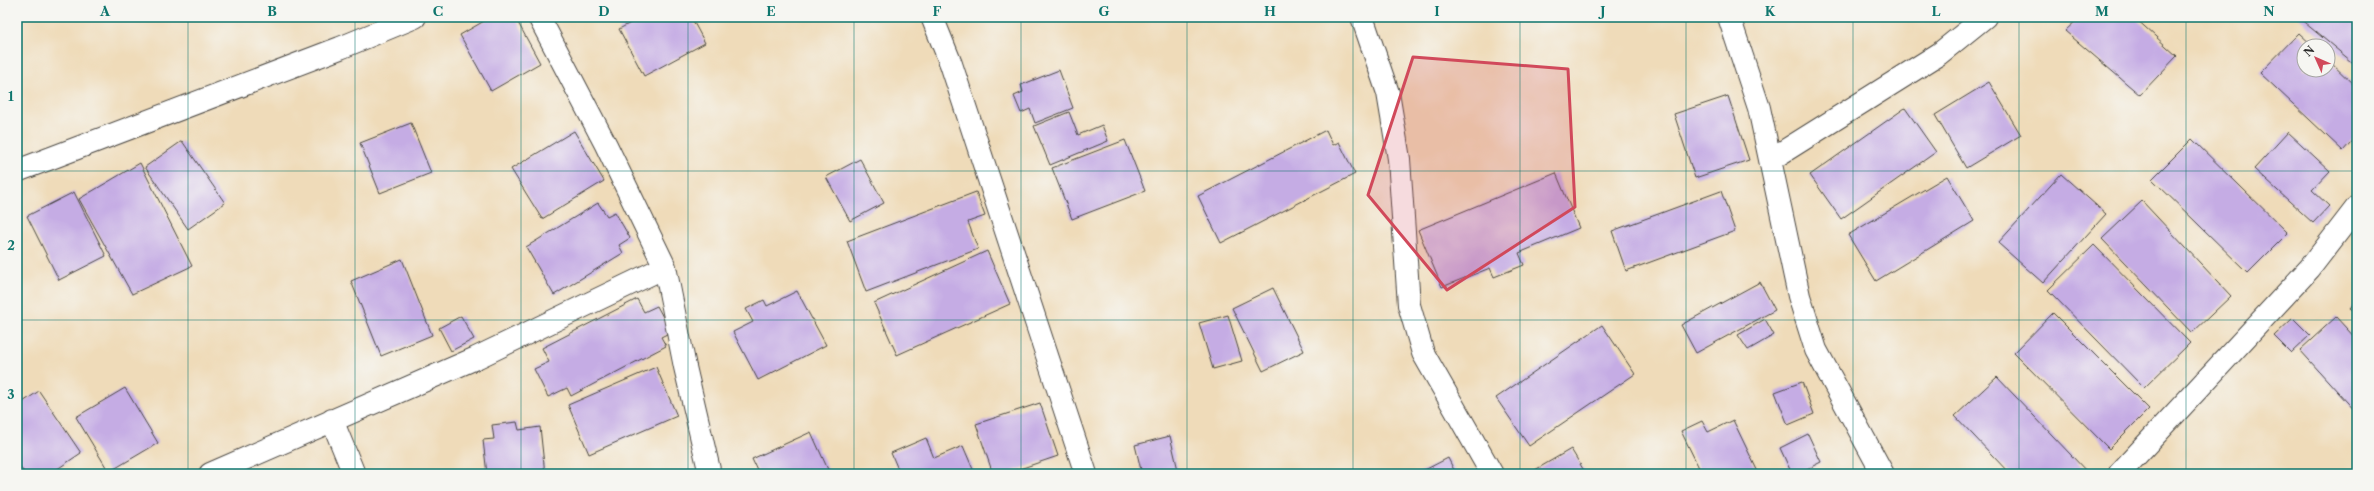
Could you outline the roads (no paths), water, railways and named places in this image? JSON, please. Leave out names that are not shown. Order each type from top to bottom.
[{"type":"street","points":[[17,171],[340,48],[414,17]]},
{"type":"street","points":[[539,17],[606,145],[665,267],[685,367],[710,474]]},
{"type":"street","points":[[932,17],[951,64],[1086,474]]},
{"type":"street","points":[[1362,17],[1388,93],[1400,159],[1409,305],[1423,353],[1492,474]]},
{"type":"street","points":[[1729,17],[1759,108],[1799,296],[1816,350],[1883,474]]},
{"type":"street","points":[[1770,160],[1939,54],[1984,17]]},
{"type":"street","points":[[2119,474],[2310,268],[2357,208]]},
{"type":"street","points":[[210,474],[476,358],[665,267]]},
{"type":"street","points":[[332,420],[354,474]]}]
